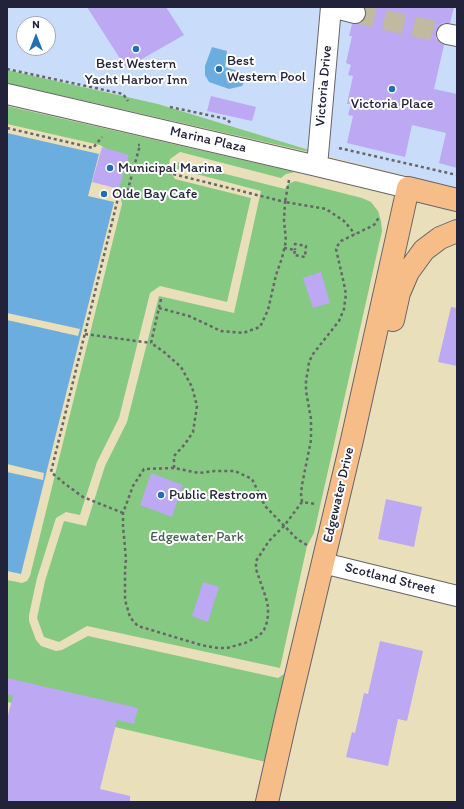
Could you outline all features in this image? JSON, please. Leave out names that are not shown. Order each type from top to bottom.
[{"type":"main road","points":[[408,188],[457,200]]},
{"type":"main road","name":"Edgewater Drive","points":[[267,802],[352,440],[408,188]]},
{"type":"main road","points":[[352,440],[384,361],[400,293],[408,272],[424,250],[440,238],[457,231]]},
{"type":"street","points":[[331,7],[354,13]]},
{"type":"street","name":"Victoria Drive","points":[[317,166],[331,7]]},
{"type":"street","name":"Marina Plaza","points":[[7,94],[408,188]]},
{"type":"street","name":"Scotland Street","points":[[323,563],[457,596]]},
{"type":"path","points":[[7,69],[123,94],[128,101]]},
{"type":"path","points":[[7,128],[93,148],[102,137],[108,138]]},
{"type":"path","points":[[123,513],[83,497],[51,472],[118,198],[127,193],[140,145],[133,144]]},
{"type":"path","points":[[333,147],[457,175]]},
{"type":"path","points":[[165,172],[285,202],[326,209],[344,221],[354,234]]},
{"type":"path","points":[[159,308],[189,316],[221,331],[243,333],[260,327],[268,310],[286,241],[284,221],[285,202],[289,180]]},
{"type":"path","points":[[302,502],[302,485],[311,440],[311,419],[306,391],[309,362],[313,354],[339,321],[344,309],[346,294],[336,249],[341,241],[372,226],[379,217]]},
{"type":"path","points":[[295,244],[306,246],[305,257],[294,255],[295,250],[295,244]]},
{"type":"path","points":[[284,248],[295,250]]},
{"type":"path","points":[[151,343],[160,298]]},
{"type":"path","points":[[85,334],[151,343],[181,367],[192,387],[197,406],[193,432],[174,456],[174,468]]},
{"type":"path","points":[[284,526],[268,541],[256,561],[256,569],[268,607],[268,615],[264,630],[260,636],[245,643],[227,648],[218,648],[201,645],[148,630],[138,626],[130,617],[125,600],[126,559],[123,513],[133,486],[144,469],[174,468],[199,473],[235,471],[252,479],[265,506],[284,526],[307,546]]},
{"type":"shaded area","points":[[7,7],[320,7],[309,150],[158,104],[7,70]]},
{"type":"shaded area","name":"Victoria Place","points":[[340,7],[457,7],[457,188],[328,156]]},
{"type":"green space","points":[[7,70],[158,104],[309,150],[309,152],[7,83]]},
{"type":"green space","points":[[7,106],[295,172],[286,174],[281,178],[180,152],[170,159],[168,168],[175,179],[251,198],[227,302],[160,286],[150,293],[119,418],[97,462],[80,515],[66,512],[56,518],[37,578],[29,615],[29,621],[36,640],[41,646],[56,651],[62,650],[88,636],[278,678],[287,672],[266,762],[7,702],[7,580],[22,583],[27,581],[30,576],[122,204],[120,196],[116,193],[121,169],[105,148],[100,145],[7,124]]},
{"type":"green space","name":"Edgewater Park","points":[[178,162],[285,189],[288,184],[295,181],[362,198],[371,202],[378,211],[381,221],[382,231],[314,533],[307,546],[280,668],[87,626],[59,642],[44,637],[37,618],[45,581],[64,521],[86,526],[105,466],[127,422],[159,296],[234,313],[261,191],[177,169]]},
{"type":"water","name":"Best Western Pool","points":[[212,47],[227,51],[225,67],[241,72],[245,80],[242,86],[229,89],[209,82],[205,75],[205,66]]},
{"type":"water","points":[[7,133],[99,154],[88,196],[114,202],[21,574],[7,571]]},
{"type":"pier","points":[[7,313],[80,329],[78,336],[7,320]]},
{"type":"pier","points":[[7,464],[44,473],[43,480],[7,472]]},
{"type":"building","name":"Best Western Yacht Harbor Inn","points":[[87,7],[166,7],[184,35],[126,68]]},
{"type":"building","name":"Victoria Place","points":[[364,7],[454,7],[450,23],[443,23],[436,31],[436,38],[444,45],[434,89],[457,94],[457,168],[439,163],[446,133],[412,125],[405,157],[347,143],[353,116],[348,115],[351,104],[347,104],[353,76],[348,75],[351,65],[346,63],[352,36],[349,36],[352,24],[358,24],[363,21],[366,16],[366,10]]},
{"type":"building","points":[[211,96],[256,107],[252,121],[207,111]]},
{"type":"building","name":"Municipal Marina","points":[[102,147],[129,155],[119,189],[92,182]]},
{"type":"building","points":[[321,272],[330,303],[313,308],[303,278]]},
{"type":"building","points":[[451,307],[457,308],[457,366],[438,362]]},
{"type":"building","name":"Public Restroom","points":[[151,473],[183,485],[172,517],[140,505]]},
{"type":"building","points":[[386,499],[422,507],[414,547],[378,539]]},
{"type":"building","points":[[203,582],[219,587],[208,622],[192,616]]},
{"type":"building","points":[[380,641],[423,651],[407,721],[398,719],[388,766],[346,757],[352,732],[355,733],[364,693],[368,694]]},
{"type":"building","points":[[7,678],[138,708],[134,724],[117,720],[100,789],[130,796],[130,802],[7,802],[7,719],[13,696],[7,694]]},
{"type":"tunnel","points":[[355,13],[447,34]]},
{"type":"place","name":"Best Western Yacht Harbor Inn","points":[[136,49]]},
{"type":"place","name":"Best Western Pool","points":[[219,69]]},
{"type":"place","name":"Victoria Place","points":[[392,89]]},
{"type":"place","name":"Municipal Marina","points":[[110,168]]},
{"type":"place","name":"Olde Bay Cafe","points":[[104,194]]},
{"type":"place","name":"Public Restroom","points":[[161,495]]}]
